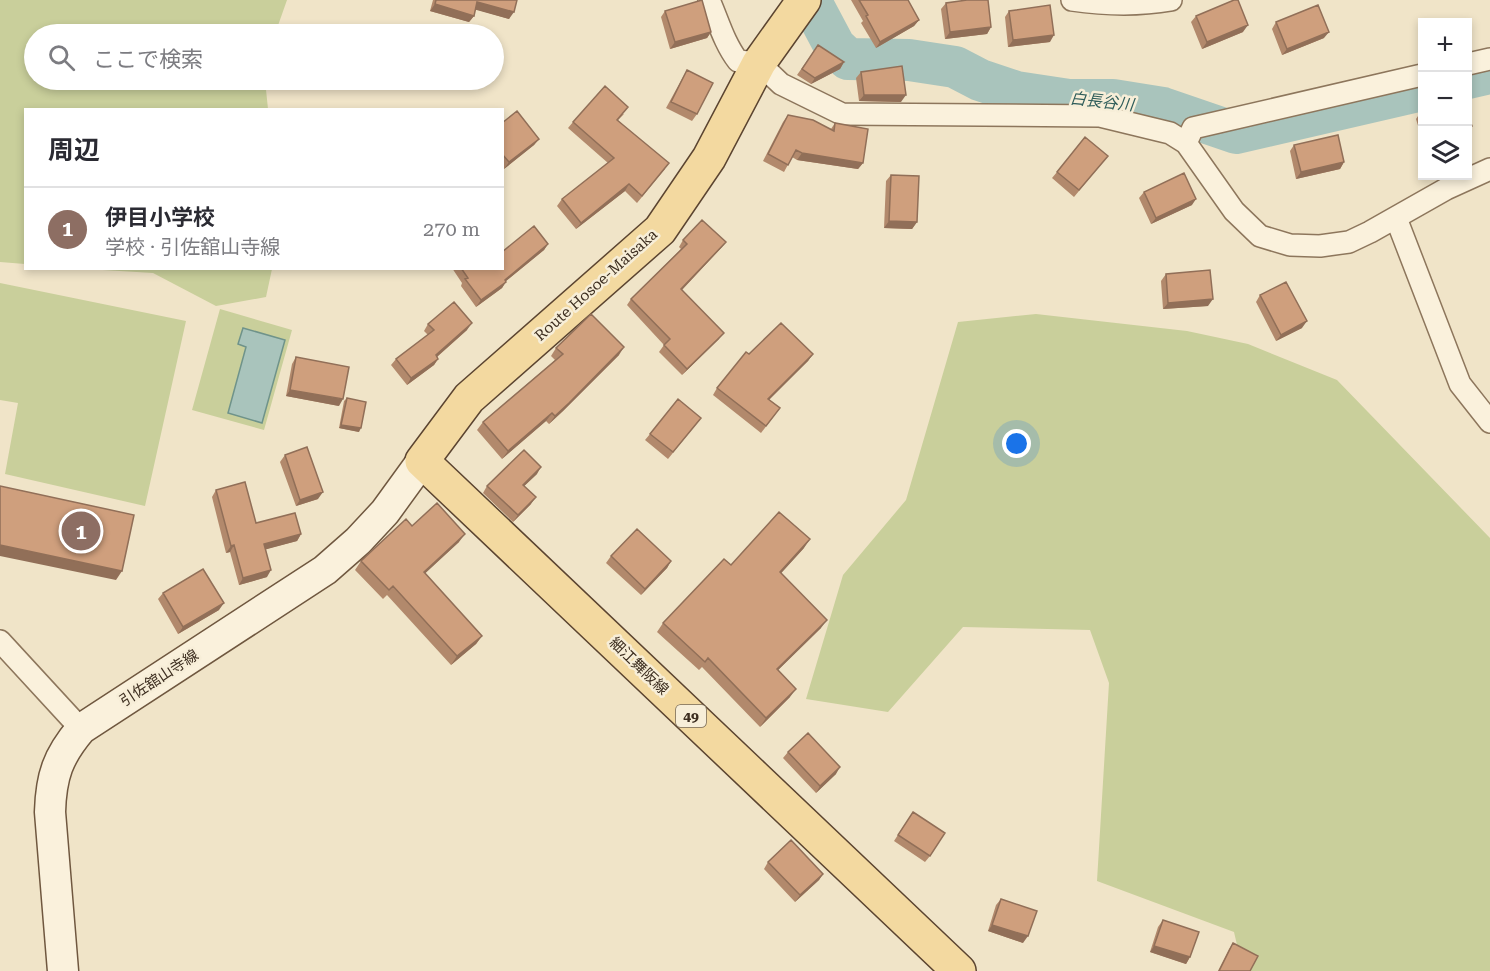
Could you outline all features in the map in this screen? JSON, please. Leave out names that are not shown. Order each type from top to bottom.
[{"type":"main road","name":"Route Hosoe-Maisaka","points":[[422,461],[469,398],[660,230],[709,158],[759,63],[803,2]]},
{"type":"main road","name":"引佐舘山寺線","points":[[63,971],[50,788],[57,762],[69,743],[81,729],[325,570],[358,541],[385,512],[422,461]]},
{"type":"main road","name":"細江舞阪線","points":[[422,461],[959,971]]},
{"type":"street","points":[[709,0],[728,48],[738,61],[759,63],[781,84],[842,114],[1100,116],[1170,133],[1186,143],[1234,212],[1260,236],[1290,245],[1320,246],[1349,242],[1446,189],[1490,169]]},
{"type":"street","points":[[1072,0],[1107,5],[1150,4],[1171,0]]},
{"type":"street","points":[[1472,63],[1490,59]]},
{"type":"street","points":[[1186,143],[1192,128],[1418,76]]},
{"type":"street","points":[[1396,218],[1460,384],[1490,422]]},
{"type":"street","points":[[0,641],[81,729]]},
{"type":"green space","points":[[0,0],[287,0],[279,24],[24,24],[24,90],[266,90],[268,108],[24,108],[24,264],[0,262]]},
{"type":"green space","points":[[103,270],[272,270],[266,297],[216,306],[153,273]]},
{"type":"green space","points":[[0,283],[186,321],[145,506],[5,474],[18,403],[0,400]]},
{"type":"green space","points":[[220,309],[292,330],[264,430],[192,410]]},
{"type":"green space","points":[[1036,314],[1187,331],[1248,344],[1337,380],[1490,538],[1490,971],[1243,971],[1234,932],[1097,881],[1109,683],[1090,630],[963,627],[888,712],[806,699],[843,575],[906,500],[958,322]]},
{"type":"water","points":[[243,328],[285,340],[262,423],[228,413],[246,347],[238,344]]},
{"type":"building","points":[[436,0],[517,0],[514,12],[477,2],[474,16],[435,4]]},
{"type":"building","points":[[702,0],[711,32],[675,42],[665,11]]},
{"type":"building","points":[[859,0],[908,0],[919,20],[880,42]]},
{"type":"building","points":[[988,0],[991,27],[950,32],[946,3]]},
{"type":"building","points":[[1238,0],[1248,25],[1207,42],[1196,16]]},
{"type":"building","points":[[1050,5],[1054,35],[1013,40],[1009,11]]},
{"type":"building","points":[[1318,5],[1329,32],[1287,49],[1276,22]]},
{"type":"building","points":[[818,45],[844,62],[815,78],[802,69]]},
{"type":"building","points":[[902,66],[906,95],[864,95],[861,72]]},
{"type":"building","points":[[687,70],[713,83],[697,114],[671,102]]},
{"type":"building","points":[[605,86],[628,107],[617,120],[669,163],[642,196],[629,184],[581,223],[562,199],[614,158],[573,122]]},
{"type":"building","points":[[517,111],[539,139],[509,162],[504,156],[504,121]]},
{"type":"building","points":[[788,115],[813,120],[834,131],[835,123],[868,129],[863,163],[802,153],[796,150],[788,165],[768,154]]},
{"type":"building","points":[[1338,135],[1344,162],[1301,172],[1294,145]]},
{"type":"building","points":[[1085,137],[1108,156],[1079,190],[1057,172]]},
{"type":"building","points":[[1184,173],[1196,199],[1156,218],[1144,192]]},
{"type":"building","points":[[891,175],[919,176],[917,222],[889,221]]},
{"type":"building","points":[[702,220],[726,242],[681,289],[724,333],[687,369],[664,345],[670,339],[631,299],[687,244],[683,240]]},
{"type":"building","points":[[534,226],[548,244],[505,280],[506,282],[481,300],[465,279],[468,278],[462,270],[504,270],[504,250]]},
{"type":"building","points":[[1210,270],[1213,299],[1168,303],[1166,274]]},
{"type":"building","points":[[1286,282],[1307,321],[1281,335],[1260,295]]},
{"type":"building","points":[[454,302],[472,323],[436,355],[438,359],[411,378],[396,359],[434,330],[428,324]]},
{"type":"building","points":[[591,314],[624,347],[555,416],[552,413],[508,451],[483,422],[563,354],[556,348]]},
{"type":"building","points":[[781,323],[813,354],[768,399],[780,408],[766,426],[717,388],[746,352],[749,354]]},
{"type":"building","points":[[296,357],[349,367],[343,399],[290,390]]},
{"type":"building","points":[[347,398],[366,402],[361,428],[341,425]]},
{"type":"building","points":[[678,399],[701,418],[673,452],[650,434]]},
{"type":"building","points":[[307,447],[323,492],[300,500],[285,455]]},
{"type":"building","points":[[524,450],[541,467],[523,485],[536,497],[518,515],[487,486]]},
{"type":"building","points":[[245,482],[256,523],[295,513],[301,534],[264,544],[271,570],[243,578],[234,545],[231,546],[216,490]]},
{"type":"building","points":[[0,486],[134,515],[122,571],[0,545]]},
{"type":"building","points":[[437,503],[465,534],[424,572],[482,636],[457,656],[393,586],[389,590],[361,561],[406,519],[412,526]]},
{"type":"building","points":[[779,512],[810,539],[780,572],[827,620],[777,669],[796,689],[766,718],[708,658],[705,662],[663,623],[724,559],[731,565]]},
{"type":"building","points":[[637,529],[671,561],[645,589],[611,556]]},
{"type":"building","points":[[203,569],[224,603],[183,627],[163,593]]},
{"type":"building","points":[[808,733],[840,767],[820,786],[788,752]]},
{"type":"building","points":[[913,812],[945,833],[930,856],[898,835]]},
{"type":"building","points":[[791,840],[823,874],[800,895],[768,862]]},
{"type":"building","points":[[1001,899],[1037,911],[1028,936],[992,925]]},
{"type":"building","points":[[1163,920],[1199,932],[1190,957],[1154,946]]},
{"type":"building","points":[[1233,943],[1258,956],[1250,971],[1219,971]]},
{"type":"waterway","name":"白長谷川","points":[[810,0],[835,47],[848,59],[909,60],[955,67],[980,80],[1016,92],[1069,100],[1113,100],[1163,108],[1236,133],[1418,91]]},
{"type":"waterway","name":"白長谷川","points":[[1472,77],[1490,73]]},
{"type":"place","name":"伊目小学校","points":[[81,531]]}]
